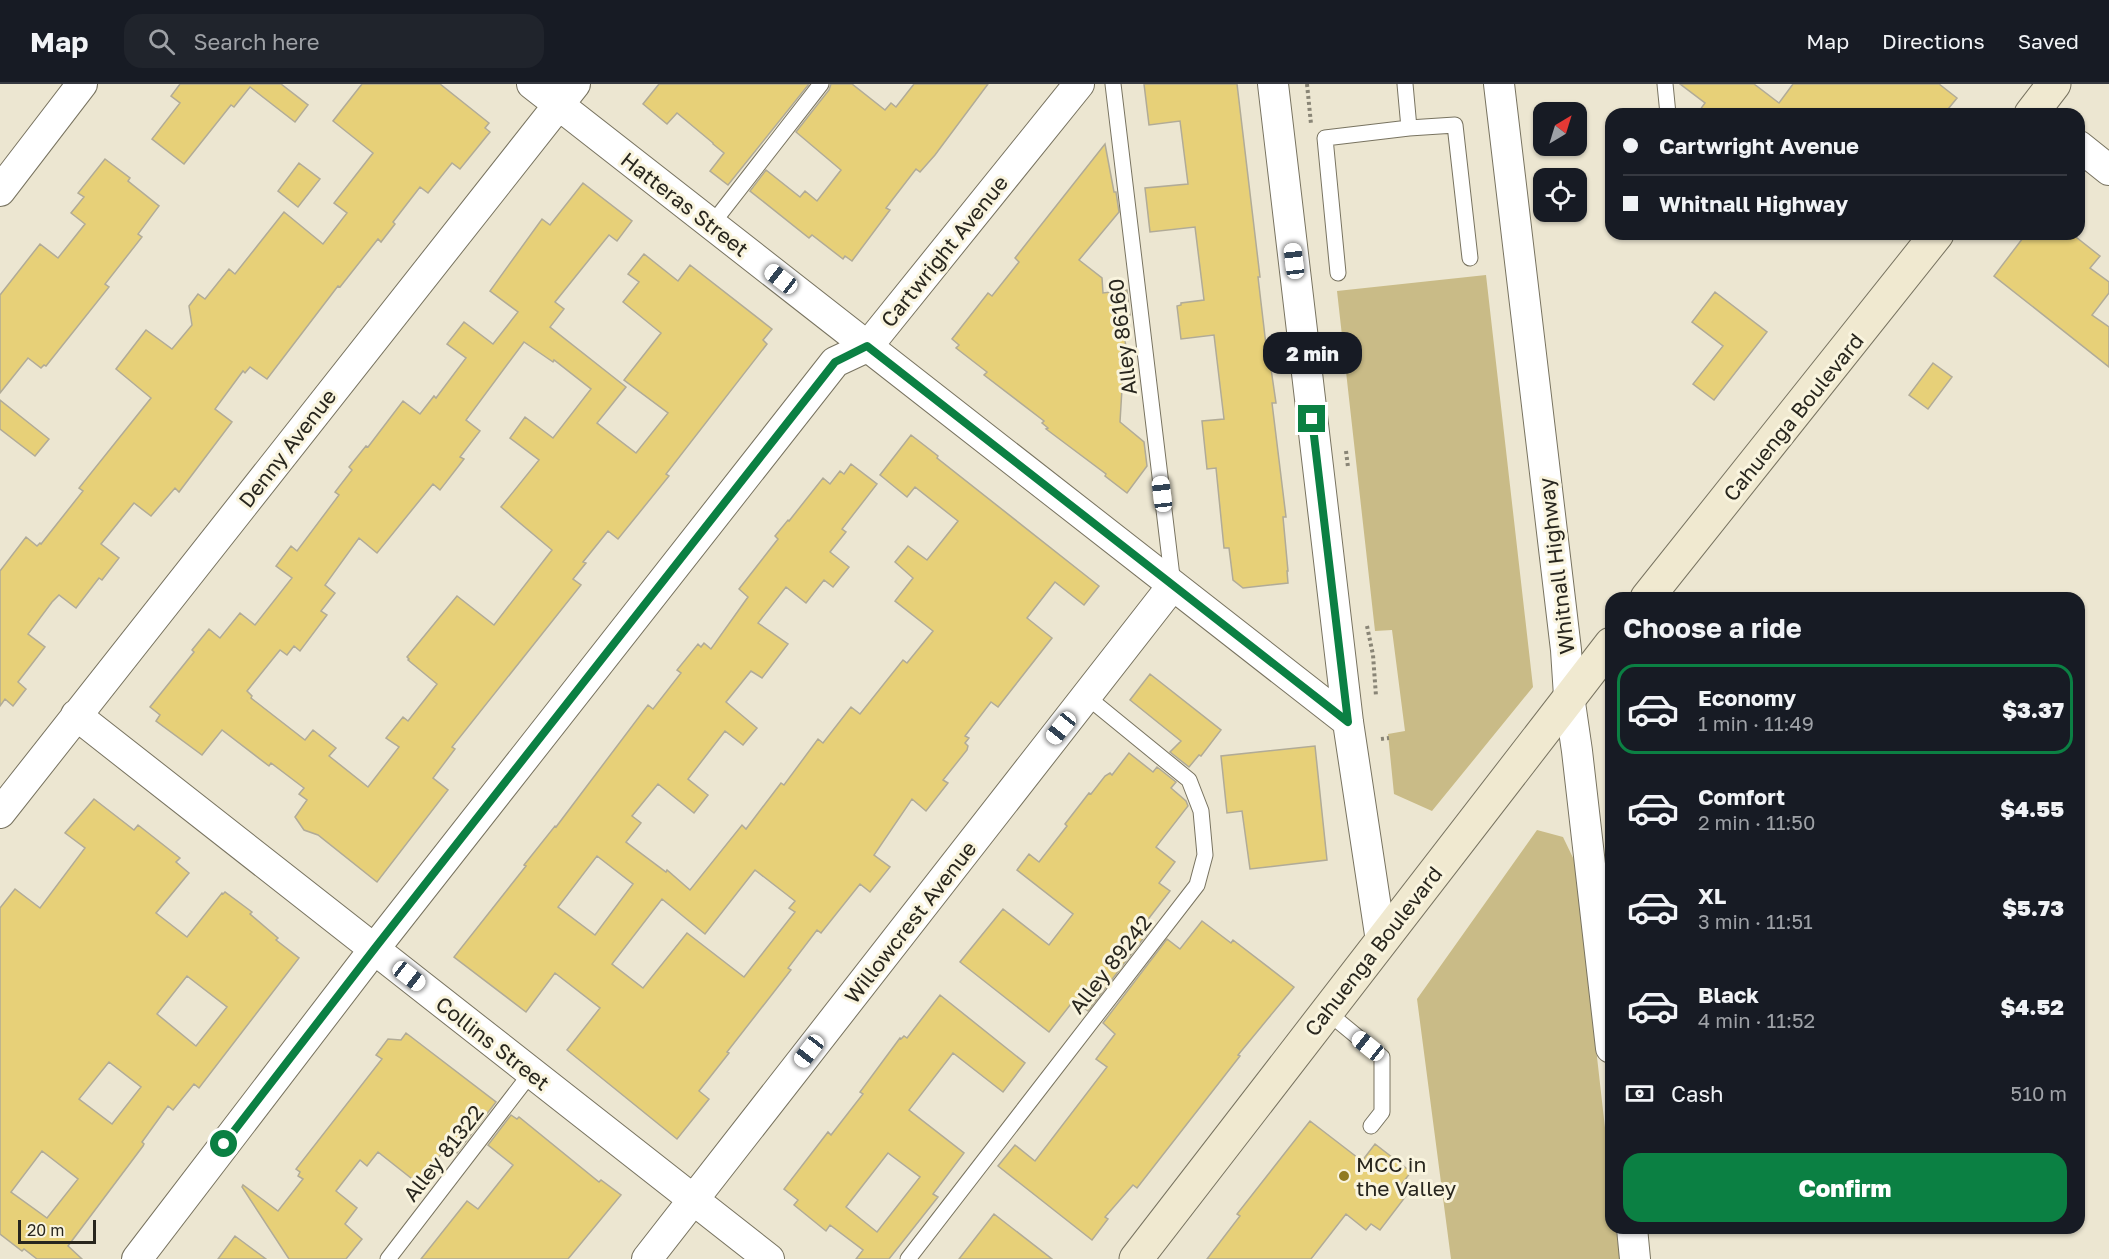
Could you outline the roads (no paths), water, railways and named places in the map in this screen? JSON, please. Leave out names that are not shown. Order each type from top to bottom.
[{"type":"main road","points":[[2037,108],[2054,84]]},
{"type":"main road","name":"Cahuenga Boulevard","points":[[1652,592],[1932,240]]},
{"type":"main road","name":"Cahuenga Boulevard","points":[[1136,1259],[1605,651]]},
{"type":"street","points":[[0,192],[82,84]]},
{"type":"street","name":"Hatteras Street","points":[[532,84],[567,94],[712,224],[1348,722]]},
{"type":"street","name":"Cartwright Avenue","points":[[137,1259],[375,948],[835,362],[867,346],[1079,84]]},
{"type":"street","points":[[1273,84],[1348,722],[1381,941]]},
{"type":"street","name":"Whitnall Highway","points":[[1499,84],[1605,996]]},
{"type":"street","name":"Denny Avenue","points":[[0,813],[567,94]]},
{"type":"street","points":[[2085,151],[2109,170]]},
{"type":"street","name":"Willowcrest Avenue","points":[[647,1259],[1173,585]]},
{"type":"street","name":"Collins Street","points":[[76,715],[769,1259]]},
{"type":"street","points":[[1633,1234],[1635,1259]]},
{"type":"lane","points":[[712,224],[821,84]]},
{"type":"lane","name":"Alley 86160","points":[[1113,84],[1173,585]]},
{"type":"lane","points":[[1405,84],[1409,128]]},
{"type":"lane","points":[[1665,84],[1667,108]]},
{"type":"lane","points":[[1338,273],[1325,138],[1409,128],[1455,125],[1470,258]]},
{"type":"lane","name":"Alley 89242","points":[[908,1259],[1197,885],[1205,855],[1201,811],[1189,780],[1086,696]]},
{"type":"lane","points":[[1326,1011],[1382,1057],[1382,1112],[1371,1126]]},
{"type":"lane","name":"Alley 81322","points":[[388,1259],[531,1073]]},
{"type":"place","name":"MCC in the Valley","points":[[1344,1176]]}]
